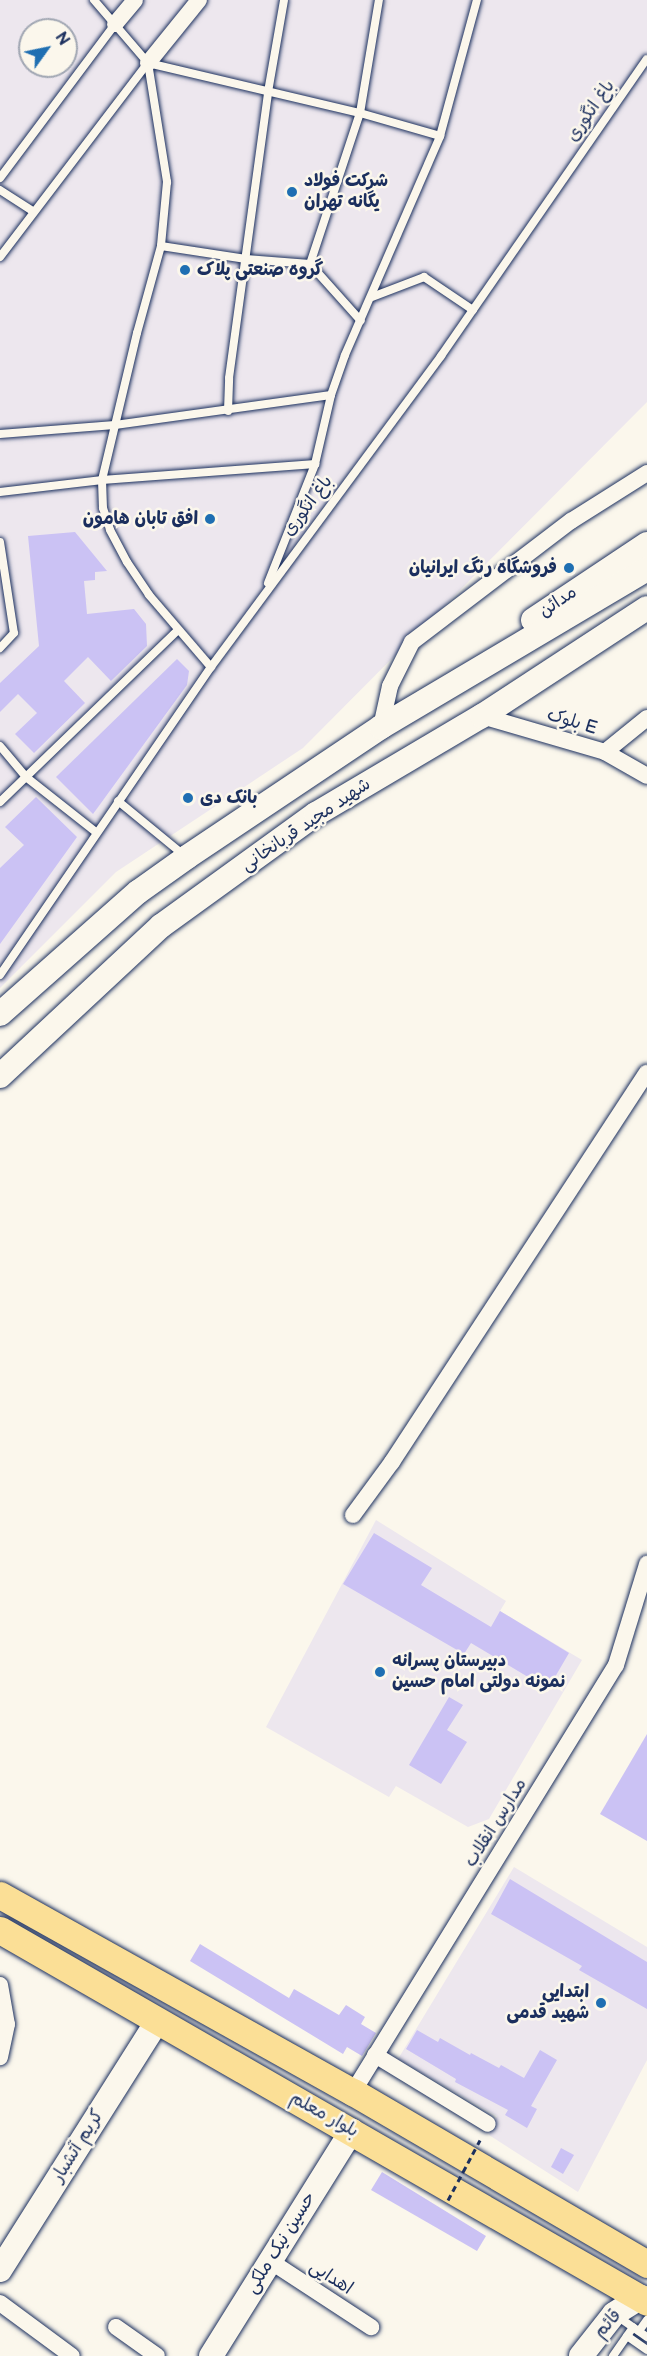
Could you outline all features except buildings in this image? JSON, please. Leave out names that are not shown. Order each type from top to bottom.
[{"type":"main road","name":"مدائن","points":[[476,669],[544,610],[647,544]]},
{"type":"main road","points":[[0,1014],[138,892],[187,857],[381,728],[476,669],[647,569]]},
{"type":"main road","name":"شهید مجید قربانخانی","points":[[0,1076],[161,926],[316,814],[482,716],[645,609]]},
{"type":"main road","name":"بلوار معلم","points":[[0,1895],[353,2092],[647,2264]]},
{"type":"main road","name":"بلوار معلم","points":[[0,1930],[157,2022],[352,2130],[645,2306]]},
{"type":"main road","name":"کریم آتشبار","points":[[0,2270],[157,2022]]},
{"type":"main road","name":"حسین نیک ملکی","points":[[211,2356],[352,2130]]},
{"type":"main road","name":"قائم","points":[[581,2356],[633,2327],[645,2306]]},
{"type":"street","points":[[115,24],[135,0]]},
{"type":"street","points":[[148,63],[199,0]]},
{"type":"street","points":[[381,728],[390,686],[412,642],[571,521],[647,473]]},
{"type":"street","name":"بلوک E","points":[[482,716],[605,752],[647,776]]},
{"type":"street","points":[[605,752],[647,718]]},
{"type":"street","points":[[352,1515],[392,1462],[647,1073]]},
{"type":"street","points":[[627,1105],[647,1096]]},
{"type":"street","name":"مدارس انقلاب","points":[[353,2092],[616,1665],[647,1564]]},
{"type":"street","points":[[0,1984],[3,2023],[0,2057]]},
{"type":"street","points":[[375,2055],[488,2124]]},
{"type":"street","name":"اهدایی","points":[[270,2261],[371,2327]]},
{"type":"street","points":[[0,2303],[72,2356]]},
{"type":"street","points":[[116,2327],[157,2356]]},
{"type":"lane","points":[[94,0],[148,63],[167,182],[161,246],[102,480],[103,508],[121,551],[149,595],[211,667]]},
{"type":"lane","points":[[228,411],[229,378],[268,92],[284,0]]},
{"type":"lane","points":[[310,264],[360,114],[379,0]]},
{"type":"lane","points":[[262,595],[315,464],[331,396],[440,136],[477,0]]},
{"type":"lane","points":[[0,178],[115,24]]},
{"type":"lane","name":"باغ انگوری","points":[[0,975],[211,667],[473,310],[647,58]]},
{"type":"lane","points":[[148,63],[360,114],[440,136]]},
{"type":"lane","points":[[0,257],[148,63]]},
{"type":"lane","points":[[0,190],[34,212]]},
{"type":"lane","points":[[161,246],[246,259],[310,264],[361,321]]},
{"type":"lane","points":[[372,297],[424,277],[473,310]]},
{"type":"lane","points":[[0,434],[115,425],[331,396]]},
{"type":"lane","points":[[0,492],[102,480],[315,464]]},
{"type":"lane","points":[[0,542],[14,633],[0,648]]},
{"type":"lane","points":[[0,802],[178,630]]},
{"type":"lane","points":[[0,746],[26,777],[96,832]]},
{"type":"lane","points":[[118,801],[187,857]]},
{"type":"lane","points":[[0,956],[8,963]]},
{"type":"lane","points":[[615,2355],[633,2327]]},
{"type":"lane","points":[[627,2336],[646,2353]]},
{"type":"path","points":[[448,2200],[480,2140]]},
{"type":"shaded area","points":[[0,0],[647,0],[647,402],[303,748],[116,872],[0,988]]},
{"type":"shaded area","name":"دبیرستان پسرانه نمونه دولتی امام حسین","points":[[376,1520],[506,1601],[500,1611],[582,1660],[489,1819],[468,1827],[396,1786],[389,1797],[266,1727]]},
{"type":"shaded area","points":[[514,1867],[647,1947],[647,2060],[578,2192],[489,2135],[497,2116],[398,2059]]},
{"type":"place","name":"شرکت فولاد یگانه تهران","points":[[292,192]]},
{"type":"place","name":"گروه صنعتی پلاک","points":[[185,270]]},
{"type":"place","name":"افق تابان هامون","points":[[210,519]]},
{"type":"place","name":"فروشگاه رنگ ایرانیان","points":[[569,568]]},
{"type":"place","name":"بانک دی","points":[[188,798]]},
{"type":"place","name":"دبیرستان پسرانه نمونه دولتی امام حسین","points":[[380,1672]]},
{"type":"place","name":"ابتدایی شهید قدمی","points":[[601,2003]]}]
